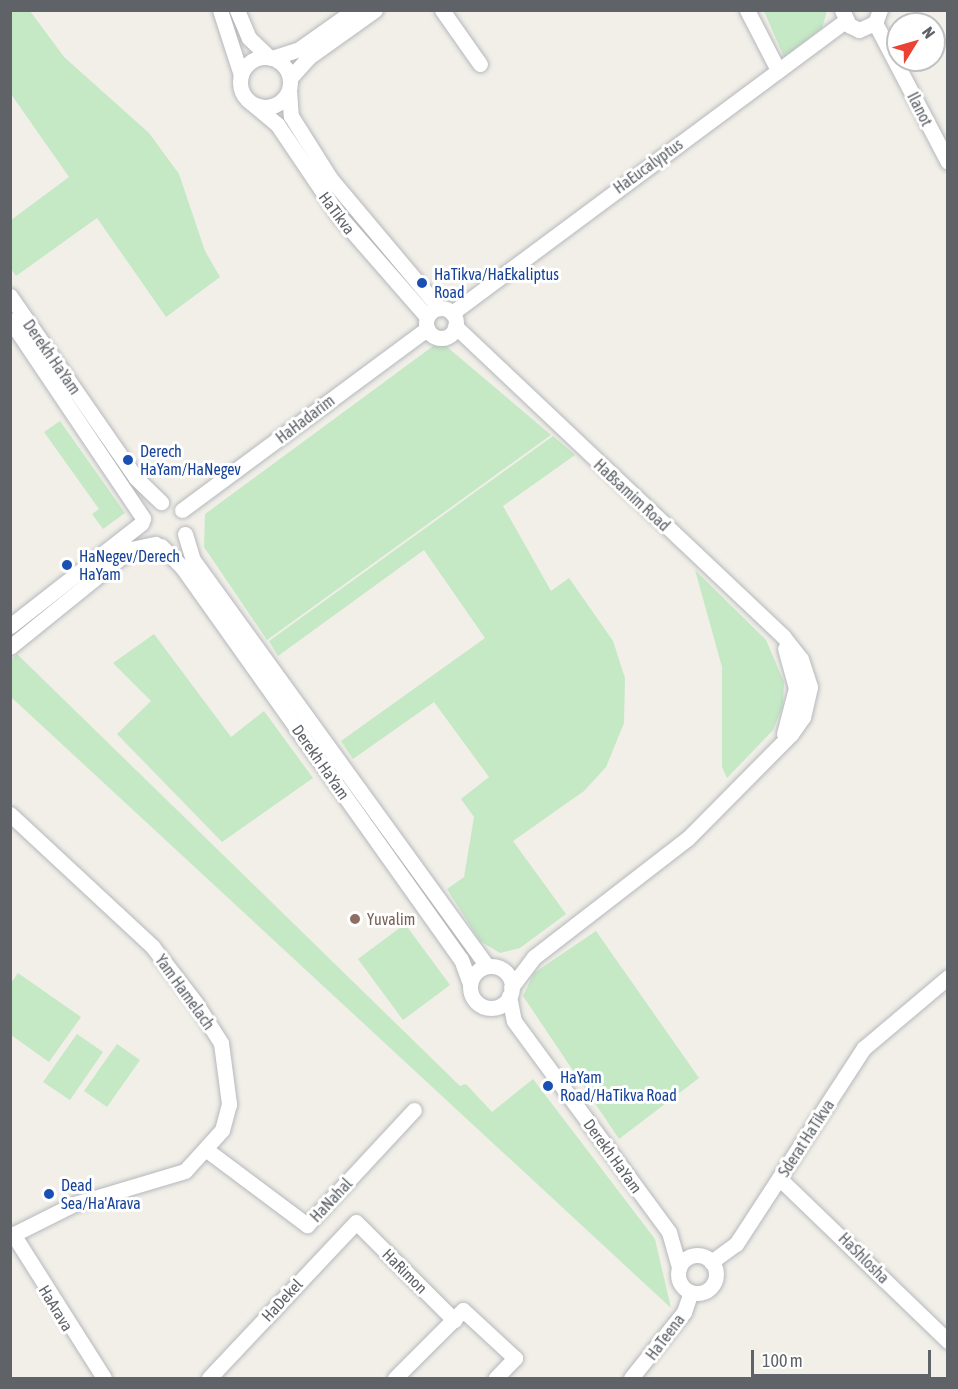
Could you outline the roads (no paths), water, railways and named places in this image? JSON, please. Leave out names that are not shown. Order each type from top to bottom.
[{"type":"street","points":[[220,10],[241,75],[243,94],[254,105],[277,105],[309,57],[375,10]]},
{"type":"street","points":[[237,10],[249,38],[270,57],[290,84]]},
{"type":"street","points":[[241,75],[250,62],[299,49],[354,10]]},
{"type":"street","points":[[442,10],[480,64]]},
{"type":"street","points":[[747,10],[778,70]]},
{"type":"street","points":[[843,16],[860,30],[878,17]]},
{"type":"street","name":"HaEucalyptus","points":[[442,321],[778,70],[843,16]]},
{"type":"street","name":"Ilanot","points":[[878,17],[948,162]]},
{"type":"street","name":"HaTikva","points":[[290,84],[291,116],[330,178],[442,321]]},
{"type":"street","name":"HaTikva","points":[[254,105],[278,124],[339,216],[442,321]]},
{"type":"street","name":"Derekh HaYam","points":[[10,296],[141,484],[161,502]]},
{"type":"street","name":"Derekh HaYam","points":[[10,321],[142,520]]},
{"type":"street","name":"HaBsamim Road","points":[[442,321],[503,375],[761,617],[786,650],[795,675],[791,718],[774,751],[674,850],[534,957],[510,991]]},
{"type":"street","name":"HaHadarim","points":[[182,510],[442,321]]},
{"type":"street","points":[[10,626],[142,520],[161,502],[182,510],[185,534],[175,544],[131,549],[10,647]]},
{"type":"street","points":[[142,520],[158,545]]},
{"type":"street","name":"Derekh HaYam","points":[[185,534],[193,560],[510,991],[514,1021]]},
{"type":"street","name":"Derekh HaYam","points":[[158,545],[182,567],[461,959],[477,1002],[491,1007],[514,1021],[669,1232],[696,1255]]},
{"type":"street","name":"Yam Hamelach","points":[[10,814],[152,946],[221,1043],[229,1104],[222,1130],[208,1151],[185,1171],[154,1184],[74,1204],[12,1235]]},
{"type":"street","name":"HaBsamim Road","points":[[493,967],[534,957]]},
{"type":"street","points":[[470,984],[493,967]]},
{"type":"street","name":"Sderat HaTikva","points":[[711,1262],[736,1244],[878,1034],[948,977]]},
{"type":"street","points":[[491,1007],[510,991]]},
{"type":"street","name":"HaNahal","points":[[208,1151],[307,1225],[414,1110]]},
{"type":"street","name":"HaShlosha","points":[[779,1178],[948,1341]]},
{"type":"street","name":"HaRimon","points":[[356,1222],[454,1320]]},
{"type":"street","name":"HaDekel","points":[[209,1378],[356,1222]]},
{"type":"street","name":"Derekh HaYam","points":[[669,1232],[679,1268]]},
{"type":"street","name":"HaArava","points":[[12,1235],[104,1378]]},
{"type":"street","points":[[696,1255],[711,1262],[712,1284],[691,1292],[680,1282],[679,1268],[696,1255]]},
{"type":"street","name":"HaTeena","points":[[631,1378],[684,1312],[691,1292]]},
{"type":"street","points":[[395,1378],[463,1310],[515,1359],[496,1378]]},
{"type":"place","name":"HaTikva/HaEkaliptus Road","points":[[422,283]]},
{"type":"place","name":"Derech HaYam/HaNegev","points":[[128,460]]},
{"type":"place","name":"HaNegev/Derech HaYam","points":[[67,565]]},
{"type":"place","name":"Yuvalim","points":[[355,919]]},
{"type":"place","name":"HaYam Road/HaTikva Road","points":[[548,1086]]},
{"type":"place","name":"Dead Sea/Ha'Arava","points":[[49,1194]]}]
